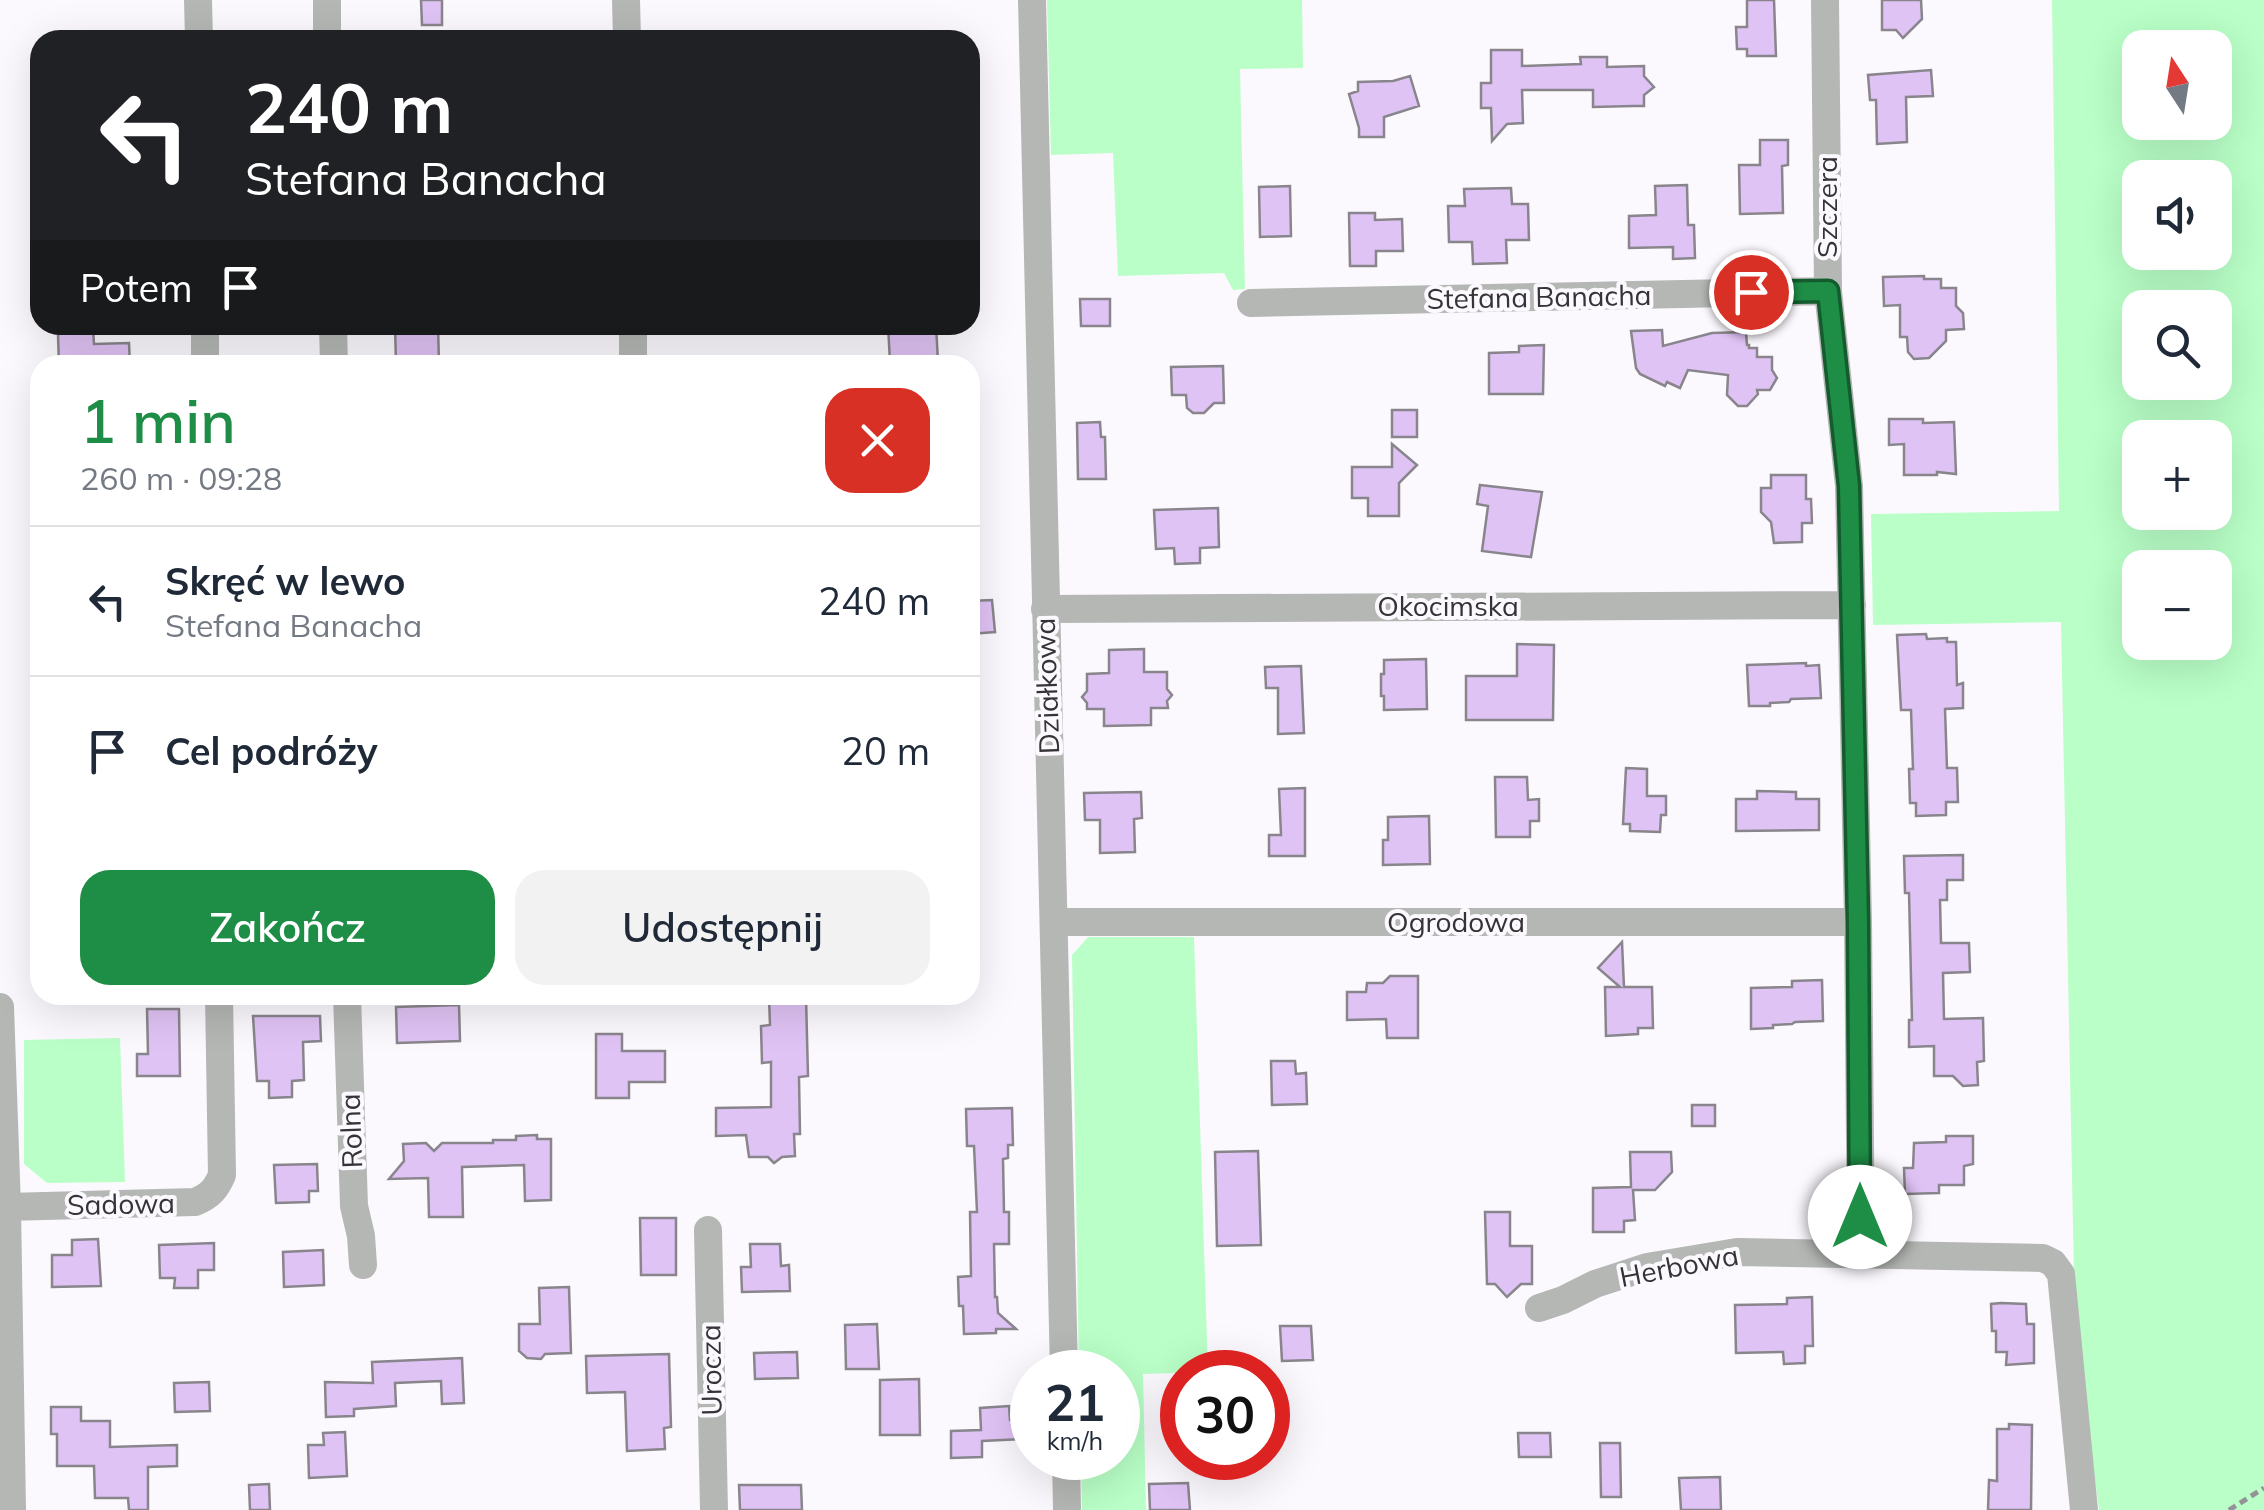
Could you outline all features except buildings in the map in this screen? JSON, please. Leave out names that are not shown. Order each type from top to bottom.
[{"type":"street","points":[[198,0],[199,30]]},
{"type":"street","points":[[326,0],[327,30]]},
{"type":"street","points":[[626,0],[627,30]]},
{"type":"street","name":"Działkowa","points":[[1032,0],[1064,1350]]},
{"type":"street","name":"Szczera","points":[[1825,0],[1828,291],[1849,486],[1861,1254]]},
{"type":"street","name":"Stefana Banacha","points":[[1251,303],[1828,291]]},
{"type":"street","name":"Okocimska","points":[[1045,609],[1852,605]]},
{"type":"street","name":"Ogrodowa","points":[[1054,922],[1858,922]]},
{"type":"street","name":"Sadowa","points":[[6,1207],[195,1202],[207,1198],[222,1175],[218,1005]]},
{"type":"street","name":"Rolna","points":[[347,1005],[354,1206],[363,1265]]},
{"type":"street","points":[[0,1007],[12,1510]]},
{"type":"street","name":"Urocza","points":[[708,1230],[714,1510]]},
{"type":"street","name":"Herbowa","points":[[1539,1308],[1647,1267],[1737,1252],[2042,1258],[2061,1274],[2084,1510]]},
{"type":"street","points":[[1067,1480],[1068,1510]]},
{"type":"path","points":[[2229,1510],[2264,1488]]},
{"type":"green space","points":[[1047,0],[1302,0],[1303,68],[1240,69],[1245,289],[1233,290],[1224,273],[1118,276],[1113,153],[1051,155]]},
{"type":"green space","points":[[2052,0],[2264,0],[2264,1510],[2099,1510],[2075,1327],[2061,622],[1873,625],[1871,514],[2059,511]]},
{"type":"green space","points":[[1088,937],[1194,937],[1207,1350],[1160,1350],[1160,1373],[1143,1374],[1146,1510],[1082,1510],[1081,1480],[1140,1480],[1140,1350],[1079,1350],[1072,955]]},
{"type":"green space","points":[[120,1038],[125,1182],[47,1183],[24,1164],[24,1040]]},
{"type":"route","points":[[1751,292],[1828,291],[1849,486],[1860,1217]]}]
